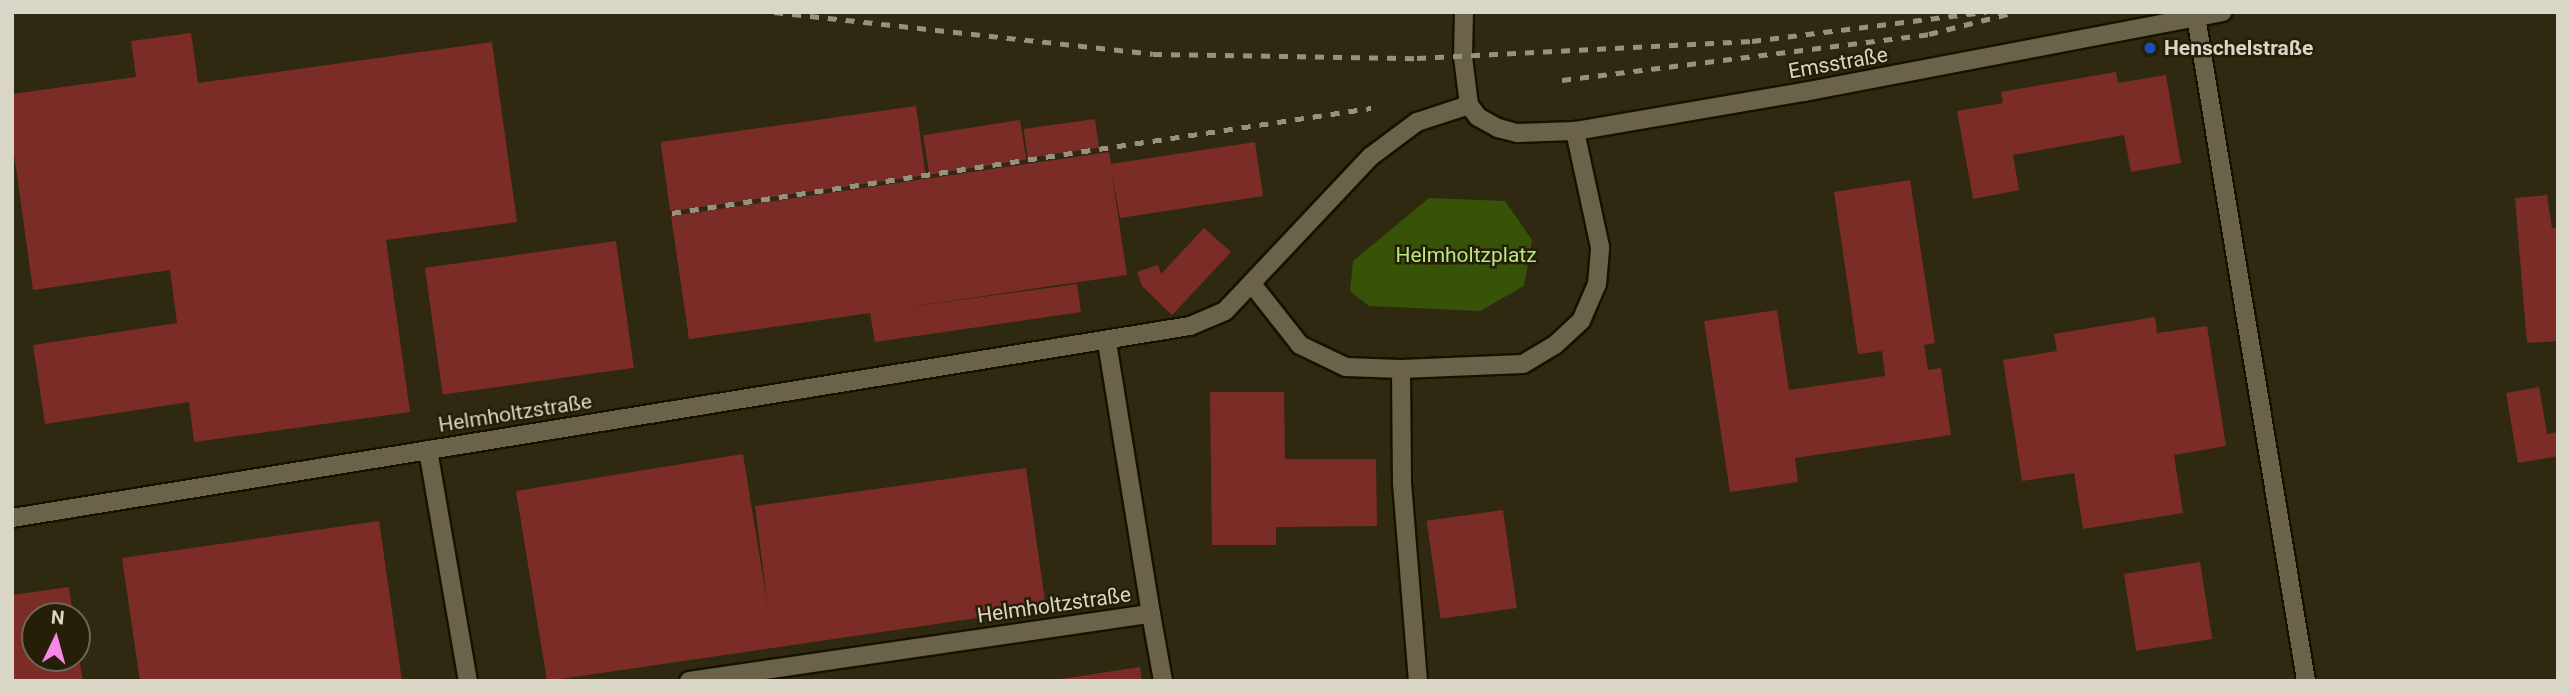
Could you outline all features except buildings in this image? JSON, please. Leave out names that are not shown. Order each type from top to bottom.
[{"type":"street","points":[[1464,12],[1463,57],[1469,105],[1417,122],[1370,157],[1252,284],[1300,345],[1346,367],[1401,369],[1523,364],[1555,345],[1581,321],[1597,284],[1600,247],[1575,131]]},
{"type":"street","name":"Emsstraße","points":[[1469,105],[1478,117],[1517,133],[1575,131],[1924,71],[2222,12]]},
{"type":"street","points":[[2196,17],[2306,681]]},
{"type":"street","name":"Helmholtzstraße","points":[[12,518],[1107,342],[1190,326],[1225,311],[1252,284]]},
{"type":"street","name":"Helmholtzstraße","points":[[690,681],[1151,614],[1107,342]]},
{"type":"street","points":[[1401,369],[1402,483],[1418,681]]},
{"type":"street","name":"Helmholtzstraße","points":[[428,450],[468,681]]},
{"type":"street","points":[[1151,614],[1163,681]]},
{"type":"green space","name":"Helmholtzplatz","points":[[1429,198],[1505,201],[1532,240],[1524,286],[1480,311],[1369,306],[1350,291],[1353,261]]},
{"type":"railway","points":[[774,12],[1153,54],[1417,58],[1752,41],[1986,12]]},
{"type":"railway","points":[[1562,80],[1929,34],[2015,12]]},
{"type":"railway","points":[[672,213],[1371,108]]},
{"type":"place","name":"Henschelstraße","points":[[2150,48]]}]
